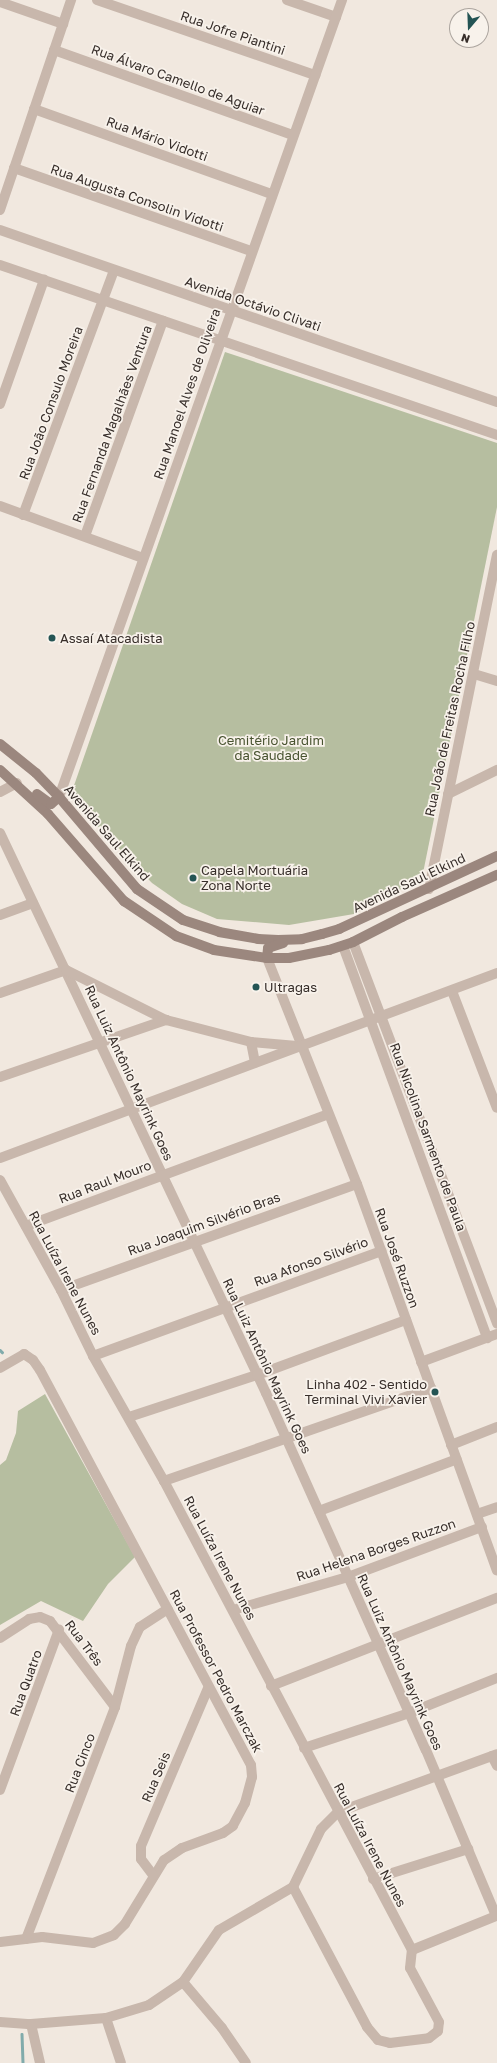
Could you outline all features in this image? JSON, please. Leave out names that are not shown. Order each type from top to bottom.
[{"type":"main road","name":"Avenida Saul Elkind","points":[[0,744],[36,773],[59,797],[122,874],[166,911],[201,928],[238,937],[302,939],[339,929],[497,856]]},
{"type":"main road","points":[[0,770],[17,783],[48,814],[110,886],[141,914],[195,944],[214,950],[267,958],[309,955],[348,944],[402,917],[497,875]]},
{"type":"main road","points":[[17,783],[30,788],[46,803],[54,803],[59,797]]},
{"type":"main road","points":[[402,917],[410,908],[425,900],[428,889]]},
{"type":"main road","points":[[267,958],[268,948],[302,939]]},
{"type":"street","points":[[0,210],[71,0]]},
{"type":"street","name":"Rua Jofre Piantini","points":[[97,0],[315,75]]},
{"type":"street","points":[[287,0],[336,17]]},
{"type":"street","name":"Rua Manoel Alves de Oliveira","points":[[59,797],[271,194],[342,0]]},
{"type":"street","points":[[0,2],[63,24]]},
{"type":"street","name":"Rua Álvaro Camello de Aguiar","points":[[54,50],[293,135]]},
{"type":"street","name":"Rua Mário Vidotti","points":[[34,109],[271,194]]},
{"type":"street","name":"Rua Augusta Consolin Vidotti","points":[[14,168],[251,251]]},
{"type":"street","name":"Avenida Octávio Clivati","points":[[0,230],[497,402]]},
{"type":"street","points":[[0,265],[497,435]]},
{"type":"street","name":"Rua João Consulo Moreira","points":[[23,515],[114,270]]},
{"type":"street","points":[[0,404],[44,280]]},
{"type":"street","name":"Rua Fernanda Magalhães Ventura","points":[[85,536],[163,321]]},
{"type":"street","points":[[0,506],[143,558]]},
{"type":"street","name":"Rua João de Freitas Rocha Filho","points":[[428,889],[474,674],[493,596],[497,555]]},
{"type":"street","points":[[474,674],[497,681]]},
{"type":"street","points":[[448,794],[497,770]]},
{"type":"street","points":[[0,792],[17,783]]},
{"type":"street","name":"Rua Luiz Antônio Mayrink Goes","points":[[0,834],[3,845],[33,902],[101,1042],[257,1375],[437,1776],[496,1917]]},
{"type":"street","points":[[0,915],[33,902]]},
{"type":"street","name":"Rua Nicolina Sarmento de Paula","points":[[348,944],[382,1016],[497,1324]]},
{"type":"street","name":"Rua Nicolina Sarmento de Paula","points":[[348,944],[372,1020],[487,1338]]},
{"type":"street","name":"Rua José Ruzzon","points":[[267,958],[300,1046],[357,1184],[497,1570]]},
{"type":"street","points":[[0,993],[66,970],[166,1020],[251,1042],[300,1046]]},
{"type":"street","points":[[0,1158],[497,973]]},
{"type":"street","points":[[452,991],[497,1108]]},
{"type":"street","points":[[0,1077],[166,1020]]},
{"type":"street","points":[[251,1042],[254,1063]]},
{"type":"street","name":"Rua Raul Mouro","points":[[26,1226],[328,1114]]},
{"type":"street","name":"Rua Luíza Irene Nunes","points":[[0,1180],[4,1197],[26,1226],[61,1290],[93,1356],[164,1481],[373,1879],[412,1950]]},
{"type":"street","name":"Rua Joaquim Silvério Bras","points":[[61,1290],[194,1241],[357,1184]]},
{"type":"street","name":"Rua Afonso Silvério","points":[[93,1356],[381,1251]]},
{"type":"street","points":[[129,1417],[257,1375],[406,1320]]},
{"type":"street","points":[[421,1362],[497,1334]]},
{"type":"street","name":"Rua Professor Pedro Marczak","points":[[0,1368],[20,1354],[28,1355],[33,1360],[168,1609],[208,1688],[251,1765],[250,1784],[234,1826],[223,1833],[182,1848],[164,1860],[153,1875],[125,1924],[114,1935],[93,1943],[42,1938],[0,1942]]},
{"type":"street","points":[[164,1481],[431,1388]]},
{"type":"street","points":[[451,1445],[497,1427]]},
{"type":"street","points":[[318,1511],[456,1459]]},
{"type":"street","points":[[477,1514],[497,1507]]},
{"type":"street","name":"Rua Helena Borges Ruzzon","points":[[233,1610],[348,1577],[482,1527]]},
{"type":"street","points":[[271,1686],[497,1598]]},
{"type":"street","name":"Rua Cinco","points":[[26,1939],[115,1707],[131,1646],[140,1627],[168,1609]]},
{"type":"street","name":"Rua Três","points":[[0,1638],[29,1619],[40,1617],[50,1621],[59,1630],[115,1707]]},
{"type":"street","name":"Rua Quatro","points":[[0,1790],[59,1630]]},
{"type":"street","points":[[304,1748],[409,1713],[497,1678]]},
{"type":"street","name":"Rua Seis","points":[[153,1875],[141,1859],[141,1846],[208,1688]]},
{"type":"street","points":[[0,2022],[31,2024],[106,2018],[149,2004],[183,1982],[219,1930],[293,1888],[321,1830],[338,1812],[494,1755],[497,1766]]},
{"type":"street","points":[[373,1879],[468,1849]]},
{"type":"street","points":[[293,1888],[367,2027],[378,2040],[390,2044],[429,2038],[438,2031],[439,2022],[410,1968],[412,1950],[496,1917]]},
{"type":"street","points":[[183,1982],[222,2028],[246,2063]]},
{"type":"street","points":[[106,2018],[121,2063]]},
{"type":"street","points":[[31,2024],[40,2063]]},
{"type":"green space","name":"Cemitério Jardim da Saudade","points":[[225,352],[497,443],[497,507],[422,878],[354,914],[289,925],[217,919],[182,904],[152,883],[70,797]]},
{"type":"green space","points":[[45,1394],[135,1557],[108,1584],[83,1621],[41,1601],[0,1625],[0,1465],[6,1460],[16,1433],[18,1411]]},
{"type":"waterway","points":[[22,2034],[23,2063]]},
{"type":"place","name":"Assaí Atacadista","points":[[52,638]]},
{"type":"place","name":"Capela Mortuária Zona Norte","points":[[193,878]]},
{"type":"place","name":"Ultragas","points":[[256,987]]},
{"type":"place","name":"Linha 402 - Sentido Terminal Vivi Xavier","points":[[435,1392]]}]
